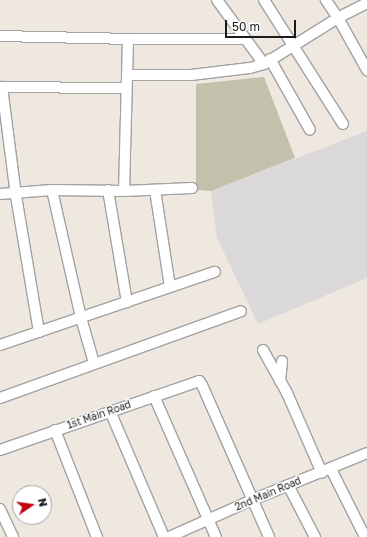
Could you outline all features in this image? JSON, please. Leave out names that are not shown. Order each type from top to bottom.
[{"type":"street","points":[[217,0],[244,39],[267,61],[310,130]]},
{"type":"street","points":[[264,0],[343,124]]},
{"type":"street","points":[[326,0],[338,18],[367,70]]},
{"type":"street","points":[[127,75],[191,74],[250,68],[267,61],[338,18],[367,3]]},
{"type":"street","points":[[0,36],[128,39],[244,39]]},
{"type":"street","points":[[124,191],[128,39]]},
{"type":"street","points":[[39,332],[16,193],[2,87],[126,88]]},
{"type":"street","points":[[0,194],[52,190],[124,191],[192,188]]},
{"type":"street","points":[[52,190],[81,318],[94,363]]},
{"type":"street","points":[[108,190],[127,302]]},
{"type":"street","points":[[155,190],[170,287]]},
{"type":"street","points":[[0,346],[215,272]]},
{"type":"street","points":[[0,398],[241,311]]},
{"type":"street","points":[[263,350],[326,471],[365,537]]},
{"type":"street","points":[[280,381],[282,361]]},
{"type":"street","name":"1st Main Road","points":[[0,450],[199,381],[202,384],[252,500]]},
{"type":"street","points":[[154,396],[216,537]]},
{"type":"street","points":[[110,411],[164,537]]},
{"type":"street","points":[[55,430],[97,537]]},
{"type":"street","name":"2nd Main Road","points":[[169,537],[252,500],[367,453]]},
{"type":"street","points":[[288,485],[315,537]]},
{"type":"street","points":[[252,500],[269,537]]},
{"type":"street","points":[[0,509],[13,537]]},
{"type":"shaded area","points":[[264,77],[295,158],[211,191],[196,190],[196,84]]},
{"type":"shaded area","points":[[367,131],[367,278],[258,324],[217,238],[211,191]]}]
